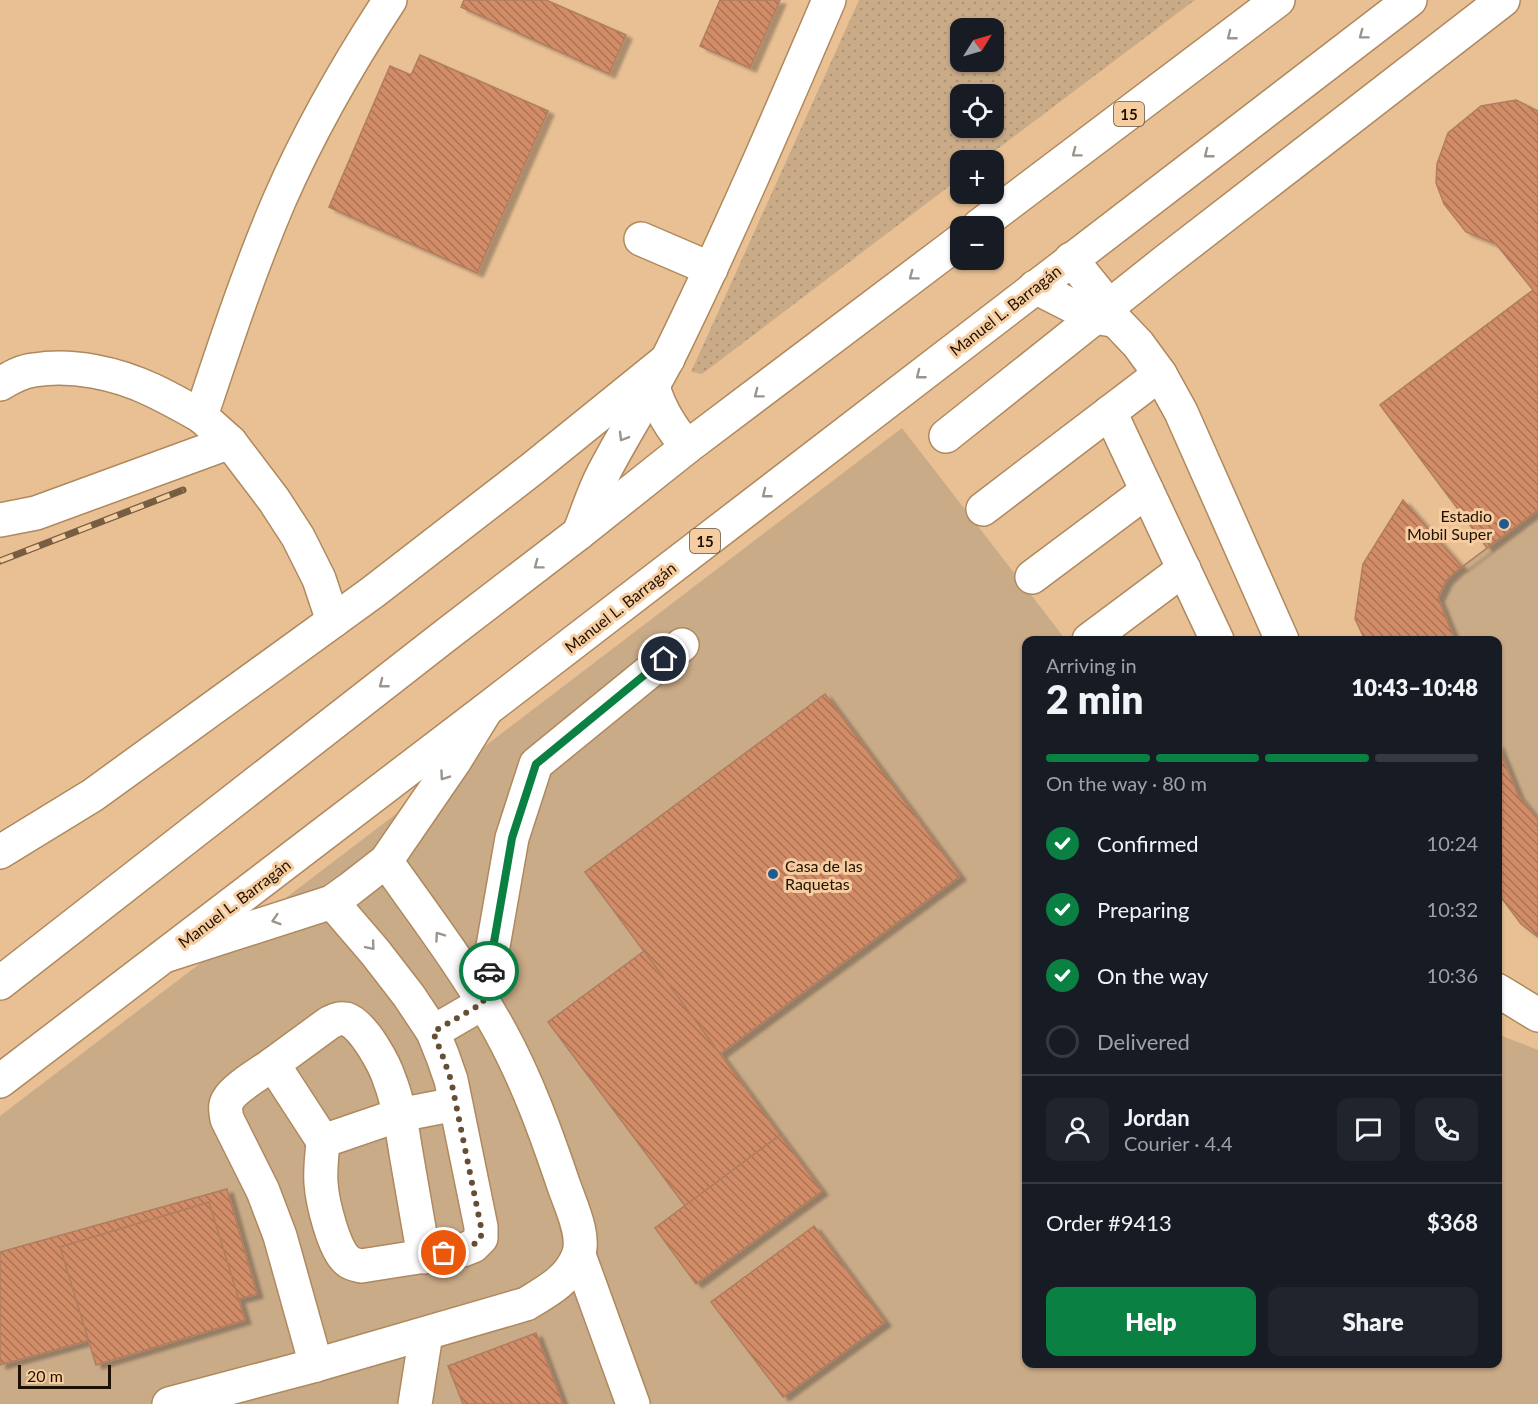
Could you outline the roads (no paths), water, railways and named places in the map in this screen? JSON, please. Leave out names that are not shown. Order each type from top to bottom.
[{"type":"main road","points":[[201,416],[239,302],[280,200],[327,102],[390,0]]},
{"type":"main road","points":[[579,533],[602,476],[660,373],[711,269],[829,0]]},
{"type":"main road","name":"15","points":[[992,216],[1278,0]]},
{"type":"main road","name":"Manuel L. Barragán","points":[[0,1081],[1410,0]]},
{"type":"main road","points":[[946,436],[1106,315],[1503,0]]},
{"type":"main road","points":[[641,239],[711,269]]},
{"type":"main road","points":[[0,983],[687,447],[950,249]]},
{"type":"main road","points":[[1071,259],[1106,315],[1138,344],[1160,374],[1181,412],[1280,636]]},
{"type":"main road","points":[[1035,287],[1106,315]]},
{"type":"main road","points":[[0,384],[32,370],[80,369],[109,374],[150,389],[201,416],[230,442],[274,500],[298,537],[319,579],[333,621]]},
{"type":"main road","points":[[660,373],[659,405],[666,419],[687,447]]},
{"type":"main road","points":[[0,852],[93,795],[373,592],[660,373]]},
{"type":"main road","points":[[983,509],[1160,374]]},
{"type":"main road","points":[[1110,412],[1215,636]]},
{"type":"main road","points":[[0,520],[36,513],[230,442]]},
{"type":"main road","points":[[1032,578],[1147,491]]},
{"type":"main road","points":[[1094,636],[1184,569]]},
{"type":"main road","points":[[433,1032],[483,1003],[512,838],[536,764],[682,645]]},
{"type":"main road","points":[[163,957],[332,902],[351,890],[386,861],[454,762],[487,709]]},
{"type":"main road","points":[[386,861],[453,956],[483,1003],[515,1061],[549,1142],[580,1232],[579,1255],[633,1404]]},
{"type":"main road","points":[[273,1064],[323,1141],[320,1165],[321,1185],[333,1238],[338,1251],[348,1261],[361,1266],[424,1257],[463,1250],[473,1246],[481,1238],[481,1227],[451,1080],[433,1032],[375,952],[332,902]]},
{"type":"main road","points":[[1502,993],[1538,1016]]},
{"type":"main road","points":[[316,1365],[280,1236],[263,1191],[227,1119],[225,1108],[228,1099],[235,1092],[337,1019],[345,1019],[354,1023],[363,1032],[390,1081],[399,1115],[424,1257]]},
{"type":"main road","points":[[323,1141],[399,1115],[456,1104]]},
{"type":"main road","points":[[169,1404],[223,1398],[316,1365],[526,1304],[547,1292],[568,1275],[579,1255]]},
{"type":"main road","points":[[416,1404],[426,1334]]},
{"type":"railway","points":[[0,561],[183,490]]},
{"type":"place","name":"Estadio Mobil Super","points":[[1504,524]]},
{"type":"place","name":"Casa de las Raquetas","points":[[773,874]]}]
